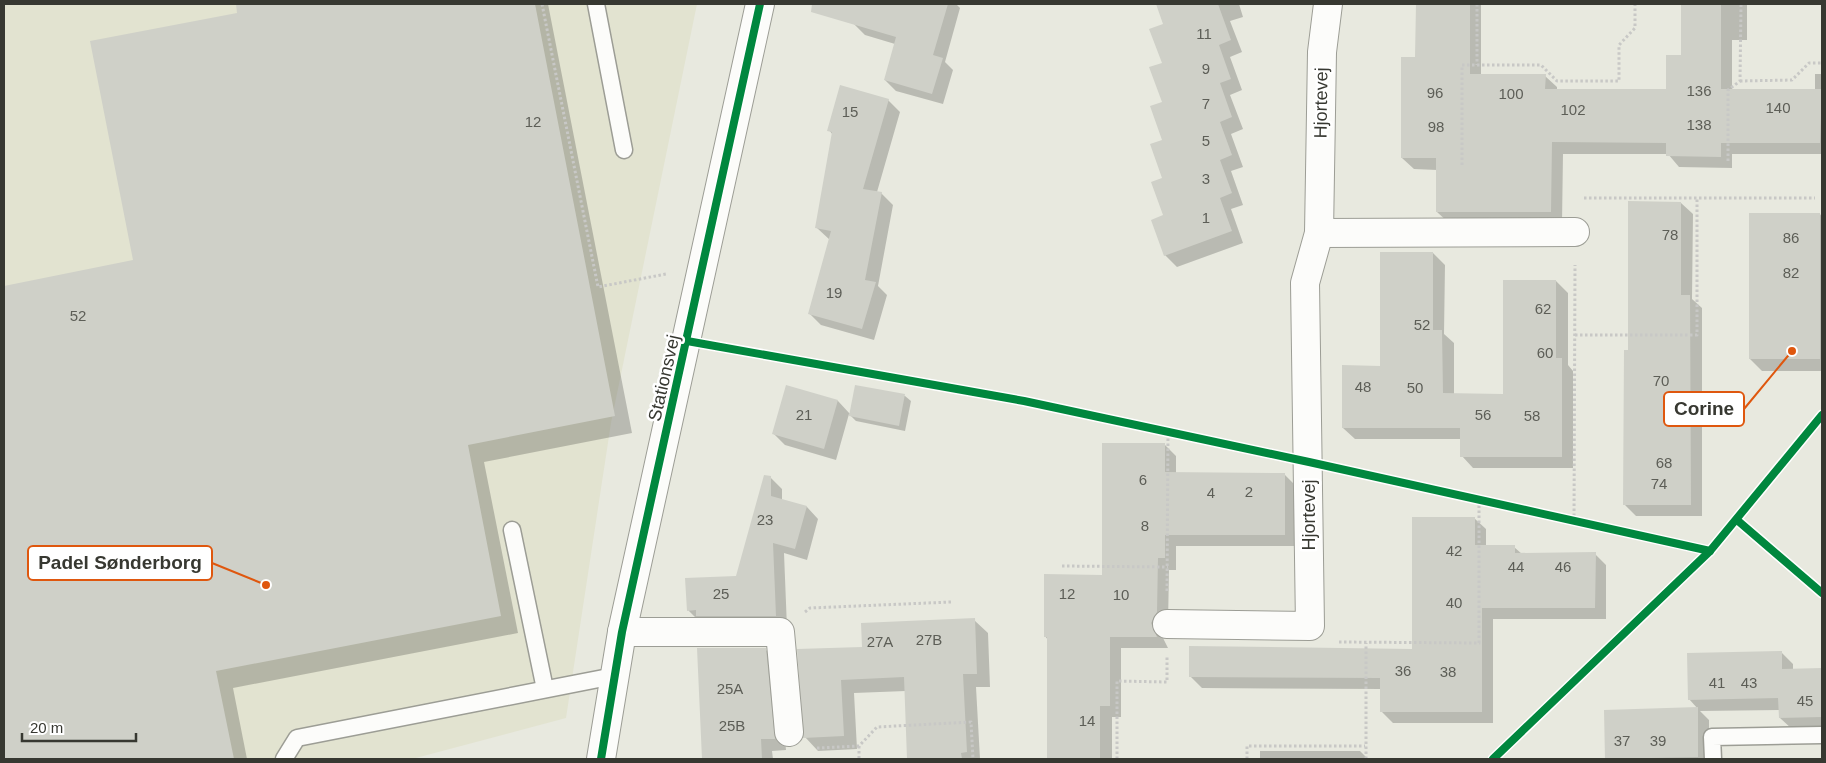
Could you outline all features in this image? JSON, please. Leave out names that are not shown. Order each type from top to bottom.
[{"type":"street","name":"Stationsvej","points":[[601,759],[622,632],[760,4]]},
{"type":"street","name":"Hjortevej","points":[[1310,626],[1305,283],[1319,234],[1322,52],[1328,4]]},
{"type":"street","points":[[1319,234],[1575,232]]},
{"type":"street","points":[[1167,624],[1310,626]]},
{"type":"street","points":[[622,632],[780,632],[789,732]]},
{"type":"lane","points":[[596,4],[624,150]]},
{"type":"lane","points":[[512,530],[545,689]]},
{"type":"lane","points":[[284,759],[297,738],[614,676]]},
{"type":"lane","points":[[1713,759],[1712,737],[1822,735]]},
{"type":"path","points":[[542,4],[598,287],[703,267]]},
{"type":"path","points":[[1477,4],[1477,65]]},
{"type":"path","points":[[1462,166],[1462,65],[1541,65],[1557,80],[1619,81],[1619,44],[1635,28],[1635,4]]},
{"type":"path","points":[[1740,80],[1741,4]]},
{"type":"path","points":[[1728,162],[1728,90],[1740,80],[1792,80],[1809,63],[1822,63]]},
{"type":"path","points":[[1574,521],[1575,198],[1815,198]]},
{"type":"path","points":[[1575,335],[1697,335],[1697,198]]},
{"type":"path","points":[[1158,430],[1178,434]]},
{"type":"path","points":[[1469,498],[1488,502]]},
{"type":"path","points":[[1310,626],[1339,642],[1479,642],[1479,500]]},
{"type":"path","points":[[1565,519],[1584,524]]},
{"type":"path","points":[[1062,566],[1168,567]]},
{"type":"path","points":[[780,632],[810,608],[951,602]]},
{"type":"path","points":[[1366,643],[1366,759]]},
{"type":"path","points":[[813,748],[859,746],[878,727],[972,722],[973,759]]},
{"type":"path","points":[[859,746],[859,759]]},
{"type":"path","points":[[1247,759],[1247,746],[1366,746]]},
{"type":"shaded area","points":[[4,4],[697,4],[611,423],[566,718],[412,759],[4,759]]},
{"type":"building","points":[[236,4],[535,4],[615,416],[468,445],[501,616],[216,671],[234,759],[4,759],[4,286],[133,260],[90,41],[237,13]]},
{"type":"building","points":[[812,4],[948,4],[933,55],[943,58],[932,94],[884,80],[896,37],[811,12]]},
{"type":"building","points":[[1156,4],[1218,4],[1231,40],[1219,45],[1231,79],[1220,83],[1232,117],[1220,122],[1232,155],[1220,160],[1232,193],[1220,198],[1232,231],[1164,256],[1151,220],[1163,215],[1151,182],[1162,178],[1150,144],[1162,140],[1150,106],[1162,102],[1149,67],[1162,63],[1149,29],[1163,24]]},
{"type":"building","points":[[1416,4],[1470,4],[1470,74],[1546,74],[1545,89],[1666,89],[1666,55],[1681,55],[1681,4],[1721,4],[1721,89],[1822,89],[1820,143],[1721,143],[1721,157],[1666,156],[1666,143],[1552,142],[1551,212],[1436,212],[1436,158],[1401,158],[1401,57],[1415,57]]},
{"type":"building","points":[[840,85],[889,99],[863,189],[882,192],[865,280],[876,282],[862,329],[808,314],[831,231],[815,228],[832,132],[827,131]]},
{"type":"building","points":[[1628,201],[1681,202],[1681,295],[1690,295],[1691,505],[1623,505],[1624,350],[1628,350]]},
{"type":"building","points":[[1749,213],[1820,213],[1820,359],[1749,359]]},
{"type":"building","points":[[1380,252],[1433,252],[1433,330],[1442,330],[1443,393],[1503,394],[1503,280],[1556,280],[1556,358],[1562,358],[1562,457],[1460,457],[1460,428],[1342,428],[1342,365],[1380,366]]},
{"type":"building","points":[[786,385],[838,400],[824,449],[772,434]]},
{"type":"building","points":[[855,385],[905,394],[899,426],[849,416]]},
{"type":"building","points":[[1102,443],[1165,443],[1165,472],[1285,473],[1285,535],[1165,535],[1165,558],[1158,558],[1157,612],[1151,623],[1157,637],[1110,637],[1110,706],[1100,706],[1100,759],[1047,759],[1047,637],[1044,637],[1044,574],[1102,575]]},
{"type":"building","points":[[764,475],[771,476],[771,496],[807,506],[795,549],[773,543],[776,616],[696,616],[696,610],[687,611],[685,578],[736,576]]},
{"type":"building","points":[[1412,517],[1475,517],[1475,545],[1515,545],[1515,553],[1596,552],[1595,608],[1482,608],[1482,712],[1380,712],[1380,678],[1189,677],[1189,646],[1412,649]]},
{"type":"building","points":[[975,618],[977,674],[963,674],[967,752],[961,753],[962,759],[907,759],[904,677],[841,680],[844,736],[803,738],[797,649],[862,647],[861,623]]},
{"type":"building","points":[[697,648],[766,648],[775,739],[761,739],[762,759],[702,759]]},
{"type":"building","points":[[1782,651],[1782,669],[1822,668],[1822,717],[1779,718],[1778,698],[1688,700],[1687,653]]},
{"type":"building","points":[[1698,707],[1698,757],[1605,759],[1604,710]]},
{"type":"cycle path","points":[[601,759],[622,632],[760,4]]},
{"type":"cycle path","points":[[687,341],[1024,401],[1710,551]]},
{"type":"cycle path","points":[[1493,759],[1710,551],[1822,415]]},
{"type":"cycle path","points":[[1737,520],[1822,593]]},
{"type":"place","name":"Corine","points":[[1792,351]]},
{"type":"place","name":"Padel Sønderborg","points":[[266,585]]}]
